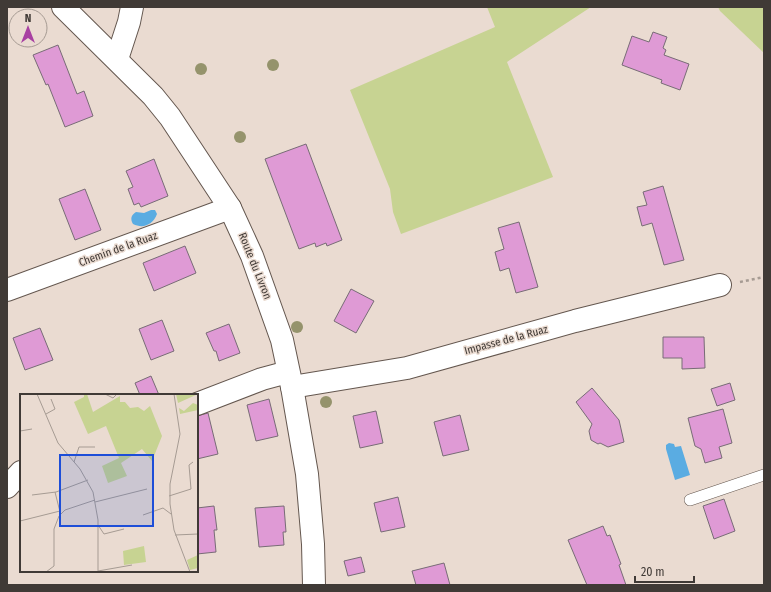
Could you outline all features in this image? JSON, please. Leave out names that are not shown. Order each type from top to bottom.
[{"type":"street","name":"Route du Livron","points":[[62,7],[117,59],[153,96],[170,117],[230,208],[252,256],[282,340],[290,379],[308,474],[316,584]]},
{"type":"street","points":[[117,59],[129,22],[132,7]]},
{"type":"street","name":"Chemin de la Ruaz","points":[[7,290],[230,208]]},
{"type":"street","name":"Impasse de la Ruaz","points":[[290,379],[406,368],[576,321],[720,285]]},
{"type":"street","points":[[198,404],[262,379],[290,379]]},
{"type":"street","points":[[7,487],[20,473]]},
{"type":"lane","points":[[690,500],[764,476]]},
{"type":"green space","points":[[487,7],[591,7],[507,62],[553,177],[401,234],[393,212],[390,189],[350,90],[495,27]]},
{"type":"green space","points":[[718,7],[764,7],[764,53],[720,11]]},
{"type":"water","points":[[155,210],[157,214],[153,221],[144,226],[133,224],[132,217],[134,213],[144,213]]},
{"type":"water","points":[[669,443],[674,444],[675,447],[681,446],[690,475],[675,480],[666,449],[666,445]]},
{"type":"building","points":[[653,32],[667,37],[663,48],[666,50],[664,55],[689,64],[680,90],[661,83],[662,80],[622,65],[632,36],[649,42]]},
{"type":"building","points":[[58,45],[77,94],[84,91],[93,116],[65,127],[48,84],[46,85],[33,55]]},
{"type":"building","points":[[306,144],[342,240],[327,246],[326,243],[316,247],[315,243],[299,249],[265,159]]},
{"type":"building","points":[[154,159],[168,196],[141,207],[139,203],[134,205],[128,189],[133,187],[126,171]]},
{"type":"building","points":[[663,186],[684,260],[664,265],[652,223],[642,226],[637,207],[647,205],[643,192]]},
{"type":"building","points":[[85,189],[101,230],[75,240],[59,199]]},
{"type":"building","points":[[519,222],[538,287],[516,293],[509,268],[500,271],[495,252],[504,249],[498,228]]},
{"type":"building","points":[[185,246],[196,273],[154,291],[143,263]]},
{"type":"building","points":[[351,289],[374,301],[356,333],[334,321]]},
{"type":"building","points":[[162,320],[174,351],[151,360],[139,329]]},
{"type":"building","points":[[229,324],[240,353],[219,361],[216,351],[214,351],[206,333]]},
{"type":"building","points":[[40,328],[53,360],[25,370],[13,338]]},
{"type":"building","points":[[663,337],[704,337],[705,368],[682,369],[682,358],[663,358]]},
{"type":"building","points":[[151,376],[159,394],[140,394],[135,383]]},
{"type":"building","points":[[730,383],[735,400],[717,406],[711,389]]},
{"type":"building","points":[[592,388],[619,420],[624,442],[608,447],[591,440],[589,431],[592,424],[576,402]]},
{"type":"building","points":[[269,399],[278,436],[256,441],[247,405]]},
{"type":"building","points":[[723,409],[732,443],[719,447],[722,458],[705,463],[701,449],[695,446],[688,418]]},
{"type":"building","points":[[376,411],[383,443],[360,448],[353,416]]},
{"type":"building","points":[[208,413],[218,454],[198,459],[198,416]]},
{"type":"building","points":[[460,415],[469,450],[443,456],[434,422]]},
{"type":"building","points":[[398,497],[405,527],[381,532],[374,503]]},
{"type":"building","points":[[724,499],[735,531],[714,539],[703,506]]},
{"type":"building","points":[[214,506],[217,530],[214,530],[216,552],[198,554],[198,508]]},
{"type":"building","points":[[284,506],[286,532],[283,532],[284,545],[259,547],[255,508]]},
{"type":"building","points":[[603,526],[607,536],[610,535],[621,564],[619,565],[626,585],[587,585],[568,540]]},
{"type":"building","points":[[361,557],[365,572],[348,576],[344,561]]},
{"type":"building","points":[[444,563],[450,585],[416,585],[412,571]]}]
